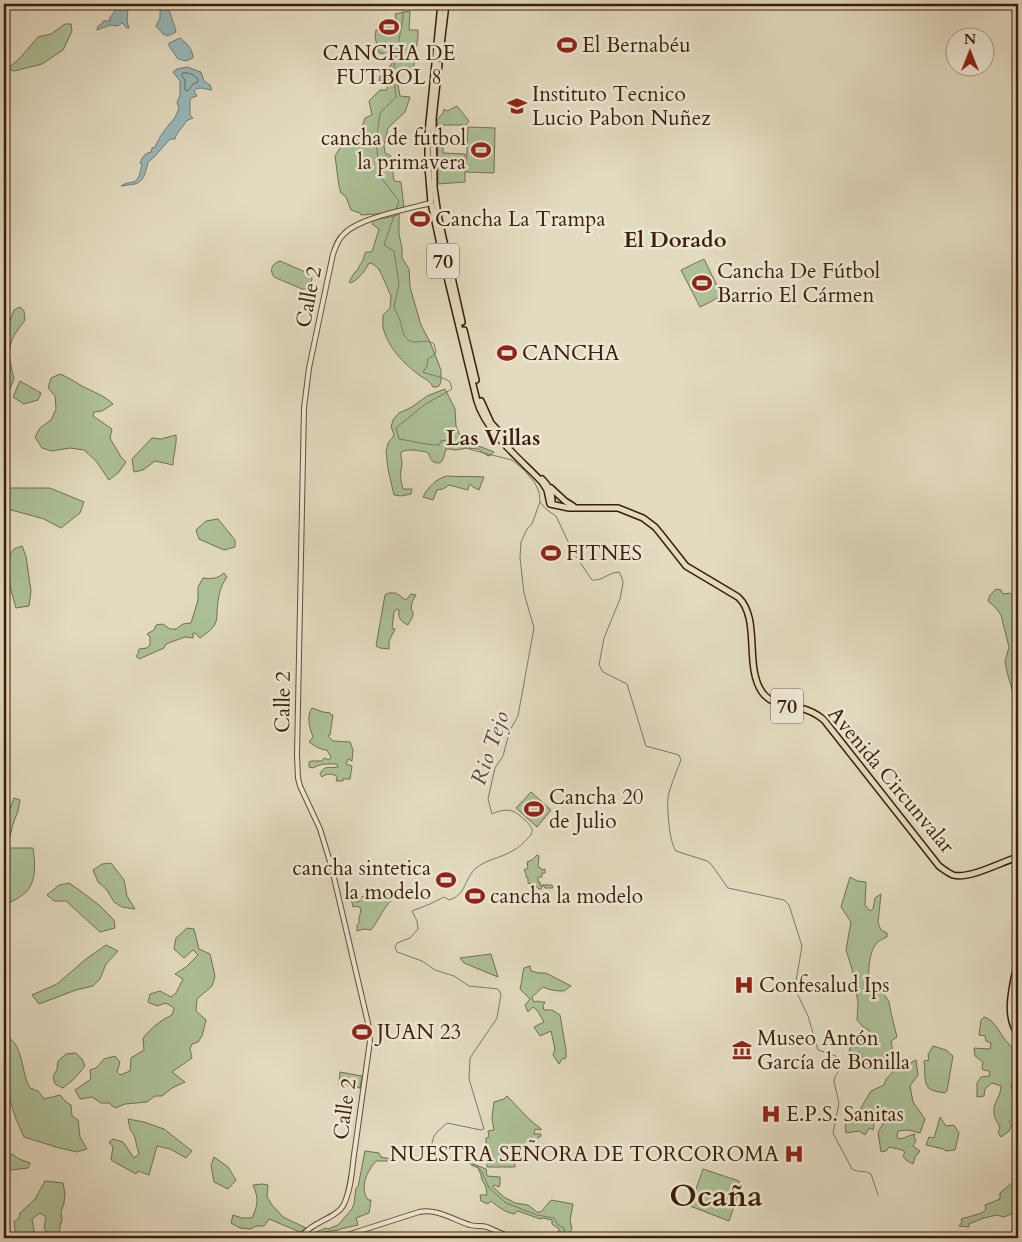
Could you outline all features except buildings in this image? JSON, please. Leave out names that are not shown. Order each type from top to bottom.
[{"type":"main road","name":"70","points":[[441,4],[428,133],[428,166],[431,202],[448,281],[479,407],[495,434],[542,482],[550,496]]},
{"type":"main road","name":"70","points":[[446,4],[433,120],[434,186],[438,215],[482,404],[499,432],[548,484],[550,496]]},
{"type":"main road","points":[[548,484],[559,497],[576,508]]},
{"type":"main road","points":[[550,496],[559,497]]},
{"type":"main road","name":"Avenida Circunvalar","points":[[550,496],[551,504],[569,508],[618,508],[643,518],[655,527],[686,566],[742,601],[748,611],[755,675],[762,692],[777,703],[806,710],[824,720],[939,866],[953,875],[964,876],[1018,857]]},
{"type":"main road","points":[[1018,959],[1010,1010],[1013,1025],[1018,1034]]},
{"type":"street","name":"Calle 2","points":[[303,1237],[306,1231],[321,1223],[344,1206],[350,1181],[370,1041],[368,1022],[331,865],[320,830],[298,778],[304,408],[309,368],[336,244],[354,226],[367,220],[431,202]]},
{"type":"street","points":[[331,1238],[344,1236],[419,1212],[430,1211],[472,1226],[483,1225],[512,1238]]},
{"type":"green space","points":[[410,11],[409,30],[418,30],[413,71],[401,70],[398,85],[400,96],[410,97],[405,112],[388,128],[384,145],[385,153],[391,156],[394,181],[401,182],[404,208],[389,213],[361,215],[351,210],[346,197],[341,193],[335,156],[345,140],[353,136],[358,139],[365,118],[372,115],[369,101],[380,90],[387,90],[389,79],[379,81],[381,72],[386,71],[393,62],[388,54],[379,53],[375,37],[376,30],[384,32],[395,31],[384,31],[383,25],[394,23],[396,30],[398,27],[395,14]]},
{"type":"green space","points":[[65,24],[71,24],[72,31],[63,50],[42,64],[14,71],[11,70],[10,67],[38,37],[51,34]]},
{"type":"green space","points":[[457,106],[469,121],[466,125],[443,125],[443,136],[440,136],[440,143],[443,143],[443,153],[465,154],[465,182],[438,184],[437,120],[444,109],[447,111]]},
{"type":"green space","name":"cancha de futbol la primavera","points":[[468,127],[495,128],[494,173],[466,172]]},
{"type":"green space","points":[[399,214],[402,258],[409,269],[410,287],[421,325],[441,370],[441,382],[436,387],[433,387],[402,360],[386,337],[383,327],[383,315],[390,308],[391,296],[379,269],[369,263],[359,277],[351,283],[349,282],[358,270],[366,252],[372,252],[379,229],[372,224],[374,220]]},
{"type":"green space","name":"Cancha De Fútbol Barrio El Cármen","points":[[704,259],[722,296],[700,307],[681,270]]},
{"type":"green space","points":[[280,261],[310,274],[312,279],[310,287],[302,289],[274,277],[272,267]]},
{"type":"green space","points":[[20,307],[24,311],[25,320],[15,334],[11,344],[10,359],[14,379],[9,391],[4,384],[4,329],[7,328],[14,310]]},
{"type":"green space","points":[[60,374],[102,396],[113,404],[102,411],[94,412],[93,416],[112,429],[110,438],[126,462],[119,472],[109,480],[96,461],[84,450],[70,448],[52,451],[42,448],[35,437],[40,428],[51,420],[56,409],[55,396],[48,388],[51,378]]},
{"type":"green space","points":[[20,381],[41,393],[38,400],[24,404],[13,397]]},
{"type":"green space","points":[[445,389],[455,409],[456,426],[463,443],[471,443],[494,452],[488,456],[478,449],[446,449],[440,463],[436,463],[432,461],[427,452],[411,450],[401,452],[403,489],[412,489],[411,494],[394,495],[386,452],[388,443],[394,434],[391,427],[393,420],[399,413],[412,407],[427,396]]},
{"type":"green space","points":[[176,435],[173,465],[155,461],[143,470],[134,472],[132,459],[152,438],[161,439]]},
{"type":"green space","points":[[447,476],[484,477],[479,490],[471,485],[469,485],[468,490],[449,485],[437,490],[433,500],[423,497],[433,484]]},
{"type":"green space","points":[[4,488],[50,488],[84,502],[80,513],[61,528],[44,519],[4,508]]},
{"type":"green space","points":[[218,519],[235,540],[235,547],[224,550],[199,539],[196,530],[206,521]]},
{"type":"green space","points":[[22,546],[26,556],[31,591],[29,606],[16,608],[9,578],[8,561],[14,549]]},
{"type":"green space","points":[[224,573],[227,577],[219,594],[216,621],[210,630],[200,638],[193,633],[193,638],[185,637],[166,644],[164,648],[139,659],[136,656],[139,649],[147,648],[150,645],[150,637],[147,634],[154,630],[156,625],[163,624],[170,629],[176,629],[183,624],[191,623],[198,600],[198,587],[203,578],[214,578]]},
{"type":"green space","points":[[996,589],[1001,590],[1003,594],[1010,593],[1018,606],[1018,710],[1005,661],[1009,647],[1001,615],[988,601],[990,595]]},
{"type":"green space","points":[[396,593],[406,600],[411,594],[416,595],[412,602],[412,619],[408,625],[400,619],[399,610],[397,609],[394,612],[392,628],[395,629],[389,641],[389,649],[376,646],[385,595]]},
{"type":"green space","points":[[312,708],[333,715],[330,735],[328,736],[333,741],[350,742],[353,750],[352,761],[348,759],[346,764],[352,766],[350,779],[336,781],[337,776],[331,774],[322,777],[320,774],[324,769],[338,767],[337,764],[309,767],[309,762],[322,761],[324,758],[329,760],[331,757],[327,750],[320,749],[309,742],[313,737],[309,719]]},
{"type":"green space","name":"Cancha 20 de Julio","points":[[531,792],[551,810],[537,827],[516,808]]},
{"type":"green space","points":[[14,798],[20,800],[7,848],[33,848],[34,870],[32,881],[27,891],[4,906],[4,825]]},
{"type":"green space","points":[[537,855],[539,856],[538,867],[542,870],[545,869],[542,877],[538,877],[538,882],[540,882],[540,885],[552,885],[553,888],[542,886],[539,889],[535,885],[528,883],[524,870],[528,868],[527,862]]},
{"type":"green space","points":[[111,863],[124,880],[127,896],[135,909],[122,907],[114,902],[107,890],[98,882],[93,870],[102,864]]},
{"type":"green space","points":[[850,877],[857,881],[866,882],[865,905],[870,911],[873,909],[875,898],[881,894],[878,923],[881,930],[887,933],[887,937],[873,948],[868,980],[884,994],[889,1002],[897,1037],[891,1041],[894,1056],[909,1064],[916,1060],[918,1075],[910,1086],[913,1102],[925,1119],[920,1133],[908,1130],[898,1131],[897,1137],[900,1139],[915,1134],[916,1141],[913,1146],[920,1151],[915,1157],[913,1164],[903,1156],[905,1152],[902,1150],[889,1147],[886,1151],[881,1152],[878,1132],[883,1124],[881,1117],[874,1118],[873,1130],[869,1128],[865,1135],[859,1131],[846,1133],[845,1126],[848,1120],[855,1122],[871,1091],[884,1085],[886,1079],[892,1073],[895,1062],[887,1058],[874,1066],[866,1063],[859,1052],[850,1057],[850,1048],[870,1035],[869,1030],[863,1027],[857,1020],[858,1002],[852,969],[846,950],[851,922],[841,907]]},
{"type":"green space","points":[[69,883],[99,905],[114,920],[115,928],[100,932],[66,901],[54,901],[47,895],[59,885]]},
{"type":"green space","points":[[388,891],[389,894],[396,893],[396,896],[388,904],[371,930],[357,931],[361,908],[353,907],[352,902],[349,900],[354,898],[356,902],[359,902],[358,898],[365,896],[365,898],[370,898],[370,894]]},
{"type":"green space","points":[[187,928],[194,929],[199,949],[210,954],[215,976],[212,986],[197,999],[196,1011],[206,1020],[202,1036],[198,1042],[192,1044],[190,1049],[192,1058],[172,1072],[185,1082],[172,1088],[162,1096],[155,1096],[147,1102],[125,1104],[115,1108],[109,1103],[101,1103],[92,1097],[80,1099],[75,1090],[91,1079],[90,1070],[96,1068],[104,1059],[115,1056],[120,1062],[117,1072],[120,1075],[130,1071],[131,1058],[144,1050],[143,1038],[156,1025],[172,1015],[174,1008],[166,1003],[157,1006],[148,1002],[150,994],[160,991],[171,997],[176,993],[183,979],[175,974],[186,967],[198,955],[193,950],[184,958],[174,949],[176,938]]},
{"type":"green space","points":[[106,945],[118,951],[106,964],[100,979],[93,986],[76,990],[39,1004],[32,995],[57,984],[86,959]]},
{"type":"green space","points":[[491,954],[498,977],[464,963],[460,958]]},
{"type":"green space","points":[[530,966],[531,971],[546,973],[571,986],[564,991],[543,987],[532,997],[534,1002],[545,1002],[544,1010],[552,1010],[560,1015],[566,1058],[562,1059],[559,1064],[553,1055],[555,1049],[551,1031],[540,1036],[534,1027],[544,1022],[533,1007],[528,1012],[525,1005],[530,999],[520,989],[524,968]]},
{"type":"green space","points":[[984,1017],[992,1021],[1006,1041],[1018,1052],[1018,1072],[1011,1085],[1017,1102],[1015,1111],[1018,1114],[1009,1122],[1012,1125],[1009,1131],[1001,1137],[998,1132],[1000,1128],[994,1110],[1001,1086],[992,1083],[985,1089],[984,1096],[977,1097],[977,1083],[981,1077],[990,1076],[989,1071],[982,1068],[983,1062],[975,1056],[974,1048],[990,1049],[991,1043],[986,1041],[985,1036],[979,1035],[981,1020]]},
{"type":"green space","points":[[4,1035],[11,1039],[19,1051],[30,1088],[38,1091],[44,1099],[60,1095],[71,1105],[72,1116],[78,1120],[80,1137],[87,1149],[77,1152],[24,1137],[4,1082]]},
{"type":"green space","points":[[933,1046],[946,1050],[953,1056],[947,1091],[945,1093],[929,1088],[926,1082],[924,1061],[929,1060],[928,1055]]},
{"type":"green space","points":[[76,1053],[82,1059],[85,1066],[63,1088],[55,1084],[53,1077],[58,1061],[66,1054]]},
{"type":"green space","points":[[340,1072],[362,1076],[360,1088],[339,1084]]},
{"type":"green space","points":[[507,1096],[541,1129],[535,1129],[534,1134],[541,1134],[541,1136],[514,1152],[515,1167],[487,1167],[486,1138],[489,1137],[488,1131],[494,1130],[492,1118],[494,1102]]},
{"type":"green space","points":[[940,1117],[946,1126],[954,1125],[959,1133],[955,1150],[946,1151],[926,1145],[929,1137],[934,1138]]},
{"type":"green space","points":[[128,1119],[164,1129],[192,1151],[186,1158],[170,1149],[157,1146],[149,1175],[138,1171],[136,1174],[111,1160],[113,1147],[109,1142],[113,1139],[123,1142],[134,1158],[139,1154]]},
{"type":"green space","points":[[365,1151],[379,1153],[381,1157],[391,1159],[391,1161],[376,1161],[367,1174],[364,1190],[368,1200],[371,1200],[369,1213],[356,1218],[358,1225],[323,1232],[314,1235],[314,1238],[305,1237],[305,1234],[309,1232],[314,1233],[338,1225],[352,1209]]},
{"type":"green space","points":[[12,1154],[30,1163],[28,1168],[4,1169],[5,1160]]},
{"type":"green space","points":[[214,1157],[228,1167],[236,1180],[228,1189],[214,1182],[211,1165]]},
{"type":"green space","points":[[471,1165],[486,1169],[487,1176],[500,1177],[499,1187],[494,1185],[493,1187],[504,1197],[515,1203],[528,1205],[537,1212],[541,1212],[551,1200],[573,1204],[570,1221],[572,1228],[568,1238],[558,1238],[559,1229],[552,1224],[552,1220],[540,1219],[518,1211],[514,1214],[502,1209],[491,1201],[488,1204],[481,1201],[480,1195],[487,1195],[486,1187],[478,1168]]},
{"type":"green space","points":[[703,1169],[739,1181],[741,1186],[729,1221],[690,1206]]},
{"type":"green space","points":[[1018,1175],[1018,1200],[1013,1208],[1016,1212],[1004,1217],[997,1215],[984,1218],[969,1224],[969,1227],[959,1226],[962,1222],[961,1219],[982,1213],[986,1209],[985,1205],[1000,1199],[1000,1193]]},
{"type":"green space","points":[[45,1181],[63,1183],[65,1194],[59,1232],[55,1237],[49,1236],[44,1228],[46,1217],[40,1213],[32,1219],[34,1231],[39,1238],[20,1238],[15,1230],[14,1222],[19,1218],[20,1213],[35,1199]]},
{"type":"green space","points":[[253,1185],[268,1185],[267,1197],[283,1217],[306,1228],[300,1232],[269,1219],[264,1226],[256,1226],[251,1229],[240,1228],[231,1223],[233,1215],[242,1218],[252,1218],[257,1202]]},
{"type":"water","points":[[115,4],[121,4],[128,8],[127,22],[129,28],[122,23],[118,26],[110,25],[97,30],[103,21],[111,20],[109,19],[117,8]]},
{"type":"water","points":[[162,8],[169,11],[176,30],[176,32],[168,36],[163,34],[156,26]]},
{"type":"water","points":[[180,38],[189,47],[193,58],[186,61],[178,59],[169,46],[169,43]]},
{"type":"water","points":[[187,67],[201,72],[204,81],[210,85],[212,90],[200,88],[194,91],[197,96],[190,100],[190,115],[193,118],[186,121],[175,139],[170,139],[148,162],[144,175],[138,183],[121,186],[137,179],[143,157],[155,147],[175,117],[179,109],[177,102],[180,96],[180,81],[173,72]]},
{"type":"waterway","points":[[396,209],[399,201],[380,176],[376,142],[380,113],[396,97],[393,72],[403,18],[403,4]]},
{"type":"waterway","name":"Rio Tejo","points":[[395,213],[384,245],[394,251],[399,284],[394,308],[405,337],[408,340],[415,342],[427,341],[434,344],[436,352],[428,359],[427,366],[423,372],[447,380],[450,382],[452,389],[424,405],[396,428],[399,439],[439,445],[441,441],[447,440],[472,450],[512,460],[535,483],[539,492],[540,502],[532,524],[527,529],[521,542],[520,558],[524,593],[534,628],[518,716],[510,730],[503,756],[495,768],[488,799],[492,814],[504,810],[514,812],[530,825],[531,835],[516,849],[475,869],[462,891],[455,898],[449,900],[444,897],[412,911],[417,921],[418,929],[410,938],[397,943],[395,947],[397,952],[422,961],[435,970],[454,976],[469,986],[498,989],[501,994],[497,1018],[470,1058],[469,1079],[484,1129],[447,1123],[434,1136],[430,1150],[433,1156],[476,1165],[482,1172],[489,1188],[506,1203],[537,1215],[554,1218],[558,1225],[564,1228],[565,1238]]},
{"type":"waterway","points":[[540,502],[556,516],[573,552],[592,580],[619,572],[622,578],[620,599],[604,638],[599,665],[603,672],[627,684],[646,746],[679,755],[681,760],[668,797],[670,833],[676,851],[707,861],[728,888],[784,900],[789,905],[802,946],[795,987],[796,991],[808,1016],[818,1050],[836,1056],[841,1062],[834,1082],[839,1103],[833,1133],[852,1169],[871,1174],[878,1195]]},
{"type":"place","name":"CANCHA DE FUTBOL 8","points":[[389,27]]},
{"type":"place","name":"El Bernabéu","points":[[567,45]]},
{"type":"place","name":"Instituto Tecnico Lucio Pabon Nuñez","points":[[517,106]]},
{"type":"place","name":"cancha de futbol la primavera","points":[[481,150]]},
{"type":"place","name":"Cancha La Trampa","points":[[420,219]]},
{"type":"place","name":"Cancha De Fútbol Barrio El Cármen","points":[[702,283]]},
{"type":"place","name":"CANCHA","points":[[507,353]]},
{"type":"place","name":"FITNES","points":[[551,553]]},
{"type":"place","name":"Cancha 20 de Julio","points":[[534,809]]},
{"type":"place","name":"cancha sintetica la modelo","points":[[446,880]]},
{"type":"place","name":"cancha la modelo","points":[[475,896]]},
{"type":"place","name":"Confesalud Ips","points":[[744,985]]},
{"type":"place","name":"JUAN 23","points":[[362,1032]]},
{"type":"place","name":"Museo Antón García de Bonilla","points":[[742,1050]]},
{"type":"place","name":"E.P.S. Sanitas","points":[[771,1114]]},
{"type":"place","name":"NUESTRA SEÑORA DE TORCOROMA","points":[[794,1154]]},
{"type":"district","name":"El Dorado","points":[[675,240]]},
{"type":"district","name":"Las Villas","points":[[493,438]]},
{"type":"district","name":"Ocaña","points":[[716,1196]]}]
